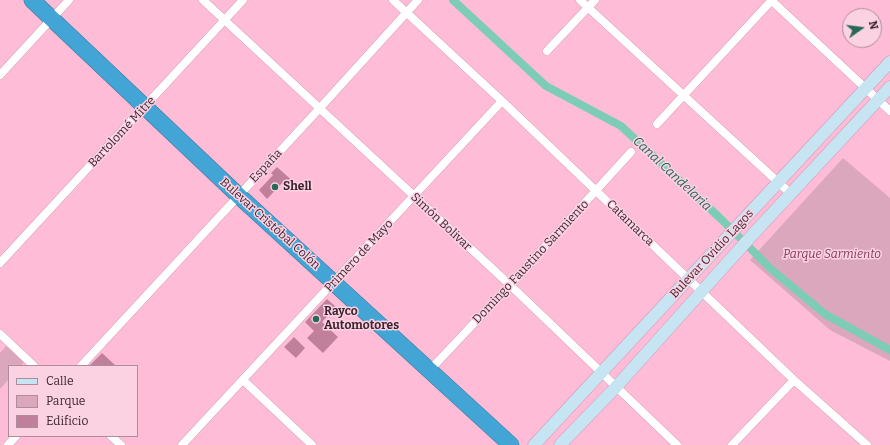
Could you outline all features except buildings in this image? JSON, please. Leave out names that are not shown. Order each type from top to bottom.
[{"type":"highway","name":"Bulevar Cristóbal Colón","points":[[32,0],[239,196],[511,445]]},
{"type":"main road","name":"Bulevar Ovidio Lagos","points":[[534,445],[890,62]]},
{"type":"main road","name":"Bulevar Ovidio Lagos","points":[[560,445],[616,387],[736,255],[755,232],[890,87]]},
{"type":"street","points":[[0,75],[69,0]]},
{"type":"street","name":"Simón Bolivar","points":[[203,0],[510,285],[677,445]]},
{"type":"street","name":"Bartolomé Mitre","points":[[0,263],[243,0]]},
{"type":"street","name":"Catamarca","points":[[393,0],[502,101],[794,380],[867,445]]},
{"type":"street","name":"España","points":[[82,365],[418,0]]},
{"type":"street","points":[[580,0],[791,194]]},
{"type":"street","points":[[547,51],[595,0]]},
{"type":"street","points":[[657,124],[771,0],[890,111]]},
{"type":"street","name":"Primero de Mayo","points":[[182,445],[502,101]]},
{"type":"street","name":"Domingo Faustino Sarmiento","points":[[429,371],[510,285],[631,152]]},
{"type":"street","points":[[0,334],[33,365]]},
{"type":"street","points":[[243,380],[312,445]]},
{"type":"street","points":[[732,445],[794,380]]},
{"type":"street","points":[[8,445],[15,437]]},
{"type":"street","points":[[112,437],[121,445]]},
{"type":"green space","name":"Parque Sarmiento","points":[[843,158],[890,198],[890,361],[830,330],[750,260]]},
{"type":"green space","points":[[7,345],[25,361],[22,365],[8,365],[8,380],[0,389],[0,353]]},
{"type":"waterway","name":"Canal Candelaria","points":[[453,0],[546,86],[621,126],[720,218],[771,269],[825,314],[890,350]]},
{"type":"place","name":"Shell","points":[[275,187]]},
{"type":"place","name":"Rayco Automotores","points":[[316,319]]}]
